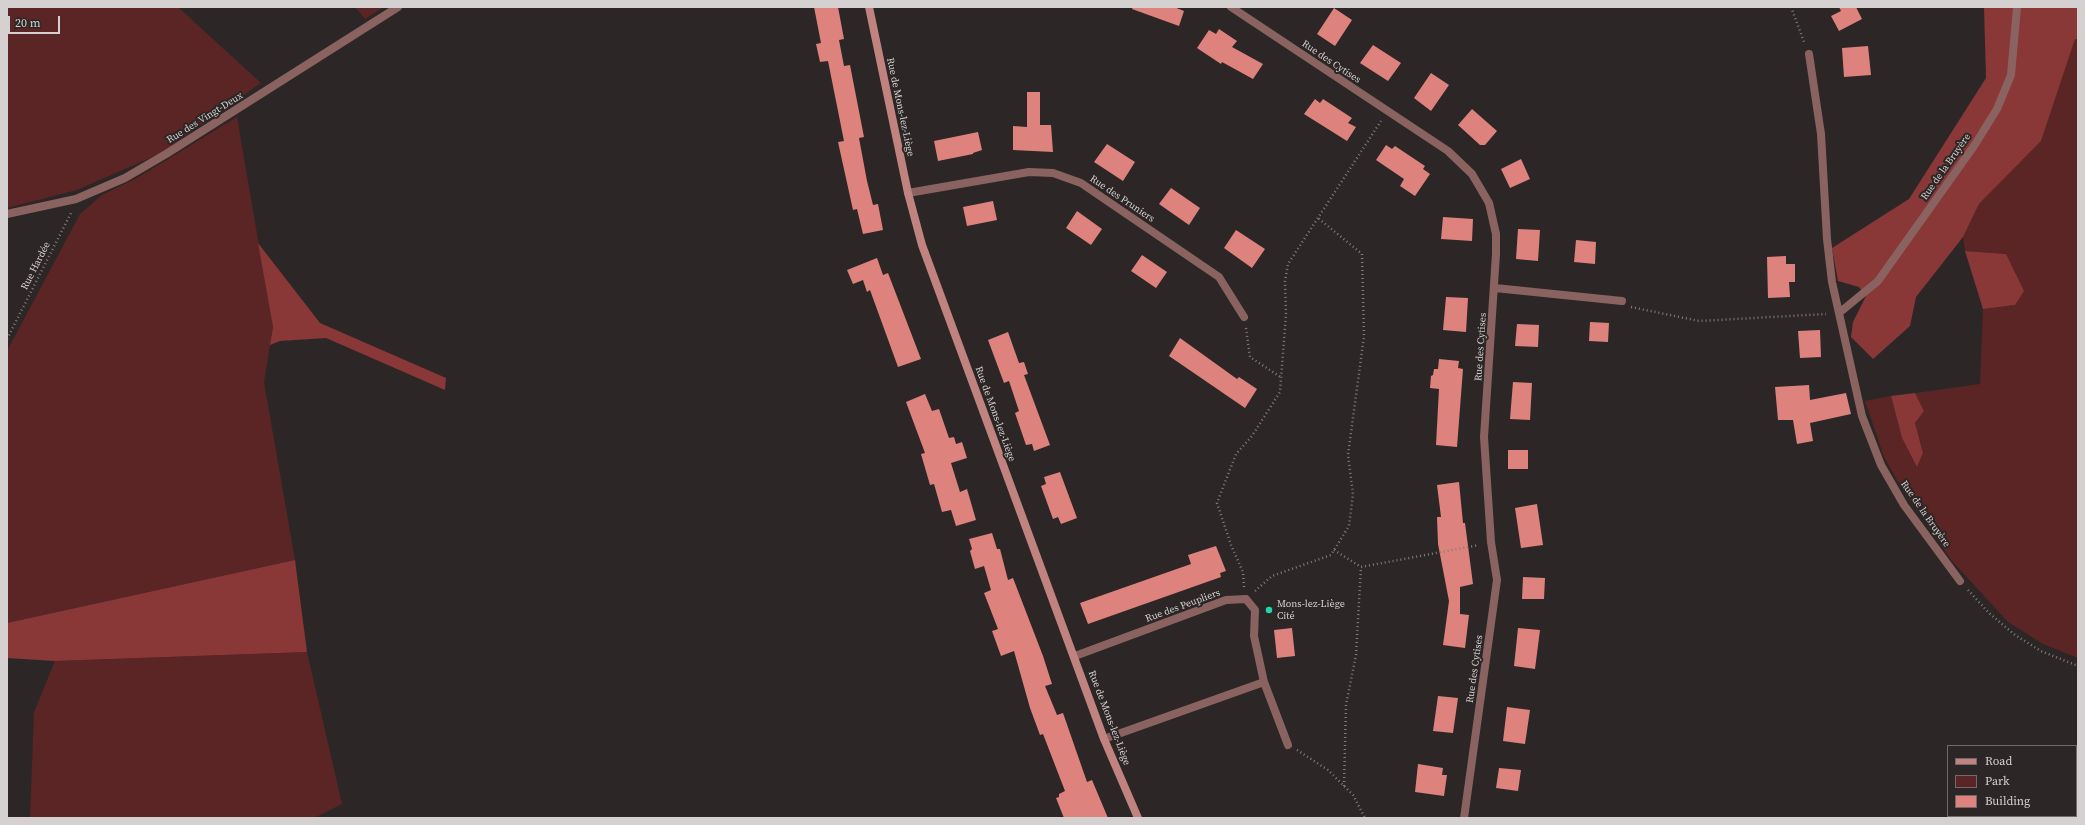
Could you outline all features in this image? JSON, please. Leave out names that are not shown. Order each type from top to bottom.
[{"type":"street","name":"Rue des Vingt-Deux","points":[[7,214],[76,199],[125,178],[166,154],[398,7]]},
{"type":"street","name":"Rue de Mons-lez-Liège","points":[[869,7],[908,194],[922,245],[1075,656],[1104,739],[1138,818]]},
{"type":"street","name":"Rue des Cytises","points":[[1231,7],[1448,151],[1472,174],[1489,203],[1496,234],[1495,288],[1484,437],[1491,542],[1497,580],[1464,818]]},
{"type":"street","name":"Rue de la Bruyère","points":[[1839,313],[1878,281],[1974,146],[1997,109],[2011,75],[2018,7]]},
{"type":"street","name":"Rue de la Bruyère","points":[[1809,54],[1821,134],[1827,239],[1832,282],[1862,416],[1881,465],[1904,505],[1960,581]]},
{"type":"street","name":"Rue des Pruniers","points":[[908,194],[1029,172],[1053,173],[1081,183],[1219,278],[1244,317]]},
{"type":"street","points":[[1495,288],[1622,301]]},
{"type":"street","points":[[1246,599],[1255,610],[1254,636],[1264,682],[1288,744]]},
{"type":"street","name":"Rue des Peupliers","points":[[1075,656],[1226,600],[1246,599]]},
{"type":"street","points":[[1104,739],[1264,682]]},
{"type":"path","points":[[1791,7],[1809,54]]},
{"type":"path","points":[[1246,599],[1243,572],[1231,545],[1217,503],[1236,454],[1252,436],[1280,392],[1286,314],[1285,281],[1288,264],[1387,111]]},
{"type":"path","name":"Rue Hardée","points":[[7,339],[66,224],[76,199]]},
{"type":"path","points":[[1246,599],[1272,576],[1331,555],[1349,526],[1353,494],[1348,455],[1364,336],[1362,254],[1318,218]]},
{"type":"path","points":[[1622,301],[1633,308],[1699,321],[1839,313]]},
{"type":"path","points":[[1244,317],[1250,357],[1282,378]]},
{"type":"path","points":[[1334,550],[1361,567],[1491,542]]},
{"type":"path","points":[[1344,786],[1346,705],[1356,655],[1361,567]]},
{"type":"path","points":[[1960,581],[1989,613],[2015,634],[2041,651],[2078,666]]},
{"type":"path","points":[[1288,744],[1328,770],[1352,795],[1365,818]]},
{"type":"green space","points":[[7,7],[178,7],[261,83],[159,154],[77,190],[7,208]]},
{"type":"green space","points":[[355,7],[384,7],[365,19]]},
{"type":"green space","points":[[2075,39],[2078,40],[2078,658],[2043,644],[2008,622],[1952,561],[1901,487],[1884,457],[1865,401],[1891,396],[1902,438],[1917,467],[1923,453],[1915,423],[1924,411],[1915,393],[1980,384],[1983,309],[2015,305],[2006,254],[1965,251],[1963,237],[1979,204],[2041,141]]},
{"type":"green space","points":[[237,117],[273,327],[264,382],[295,560],[7,623],[7,351],[80,214],[102,195],[137,178]]},
{"type":"green space","points":[[307,652],[342,804],[314,818],[30,818],[34,712],[55,661]]},
{"type":"shaded area","points":[[1984,7],[2078,7],[2078,40],[2075,39],[2041,141],[1979,204],[1963,237],[1916,297],[1910,326],[1873,359],[1851,337],[1853,322],[1866,296],[1859,287],[1838,281],[1832,248],[1909,199],[1986,78]]},
{"type":"shaded area","points":[[258,243],[320,323],[446,378],[445,390],[326,338],[280,341],[270,345],[273,327]]},
{"type":"shaded area","points":[[1965,251],[2006,254],[2024,291],[2015,305],[1983,309]]},
{"type":"shaded area","points":[[1915,393],[1924,411],[1915,423],[1923,453],[1917,467],[1902,438],[1891,396]]},
{"type":"shaded area","points":[[295,560],[307,652],[55,661],[7,658],[7,623]]},
{"type":"building","points":[[814,7],[838,7],[844,39],[839,40],[844,66],[850,65],[864,137],[859,138],[867,181],[873,205],[878,204],[883,230],[863,234],[857,209],[853,210],[838,142],[844,141],[828,61],[820,62],[816,44],[821,43]]},
{"type":"building","points":[[1133,7],[1174,7],[1184,11],[1179,26],[1132,9]]},
{"type":"building","points":[[1839,7],[1856,7],[1862,19],[1839,31],[1831,16],[1841,11]]},
{"type":"building","points":[[1334,8],[1352,20],[1335,46],[1317,34]]},
{"type":"building","points":[[1219,29],[1237,41],[1232,47],[1263,64],[1253,79],[1222,62],[1221,64],[1197,48],[1209,30],[1216,34]]},
{"type":"building","points":[[1373,45],[1401,63],[1388,81],[1360,63]]},
{"type":"building","points":[[1868,46],[1871,75],[1844,77],[1842,48]]},
{"type":"building","points":[[1431,73],[1449,85],[1431,111],[1414,98]]},
{"type":"building","points":[[1027,92],[1040,92],[1040,125],[1051,125],[1053,152],[1013,150],[1013,126],[1027,127]]},
{"type":"building","points":[[1315,99],[1320,103],[1323,99],[1352,118],[1348,123],[1356,127],[1347,141],[1304,114]]},
{"type":"building","points":[[1472,109],[1497,131],[1485,145],[1480,145],[1458,125]]},
{"type":"building","points":[[978,132],[982,150],[973,154],[938,161],[934,141]]},
{"type":"building","points":[[1107,144],[1135,162],[1123,181],[1094,162]]},
{"type":"building","points":[[1386,145],[1392,149],[1395,146],[1425,166],[1423,169],[1430,174],[1415,196],[1400,186],[1404,179],[1376,160]]},
{"type":"building","points":[[1521,159],[1530,179],[1510,188],[1501,169]]},
{"type":"building","points":[[1171,188],[1200,208],[1189,225],[1159,204]]},
{"type":"building","points":[[993,201],[997,220],[967,226],[963,207]]},
{"type":"building","points":[[1077,211],[1102,229],[1091,245],[1066,228]]},
{"type":"building","points":[[1443,217],[1473,219],[1472,241],[1441,239]]},
{"type":"building","points":[[1518,229],[1540,230],[1538,261],[1516,259]]},
{"type":"building","points":[[1236,230],[1265,249],[1252,268],[1224,248]]},
{"type":"building","points":[[1576,240],[1596,242],[1595,264],[1574,262]]},
{"type":"building","points":[[1142,255],[1167,272],[1156,288],[1131,271]]},
{"type":"building","points":[[1786,256],[1786,264],[1795,264],[1795,282],[1789,282],[1790,297],[1768,298],[1767,257]]},
{"type":"building","points":[[877,258],[883,275],[888,273],[921,359],[898,367],[870,290],[867,292],[863,280],[853,284],[847,270]]},
{"type":"building","points":[[1446,297],[1468,298],[1466,332],[1443,330]]},
{"type":"building","points":[[1590,322],[1609,323],[1608,342],[1589,341]]},
{"type":"building","points":[[1517,324],[1539,325],[1538,347],[1515,346]]},
{"type":"building","points":[[1820,330],[1821,357],[1800,358],[1798,331]]},
{"type":"building","points":[[1008,332],[1019,363],[1024,362],[1028,374],[1024,375],[1050,445],[1034,451],[1032,444],[1026,445],[1015,413],[1019,411],[1009,381],[1004,383],[988,340]]},
{"type":"building","points":[[1180,338],[1237,379],[1239,377],[1257,389],[1245,408],[1169,356]]},
{"type":"building","points":[[1439,359],[1459,361],[1458,368],[1463,369],[1457,447],[1436,445],[1439,389],[1430,388],[1431,376],[1433,375],[1434,369],[1438,369]]},
{"type":"building","points":[[1513,382],[1532,383],[1530,420],[1510,419]]},
{"type":"building","points":[[1809,385],[1810,400],[1846,393],[1851,414],[1810,423],[1813,441],[1797,444],[1793,420],[1778,420],[1775,387]]},
{"type":"building","points":[[925,394],[932,411],[939,409],[949,438],[954,437],[956,444],[962,442],[967,458],[951,463],[960,492],[967,489],[976,520],[956,526],[951,510],[942,512],[934,484],[930,485],[921,454],[925,453],[906,402]]},
{"type":"building","points":[[1508,450],[1528,450],[1528,469],[1508,469]]},
{"type":"building","points":[[1060,472],[1077,518],[1061,524],[1058,517],[1053,519],[1041,486],[1046,484],[1044,477]]},
{"type":"building","points":[[1459,482],[1463,523],[1465,523],[1473,584],[1460,587],[1460,614],[1469,615],[1465,648],[1443,645],[1449,601],[1438,544],[1437,517],[1441,517],[1437,485]]},
{"type":"building","points":[[1537,504],[1543,545],[1521,548],[1515,508]]},
{"type":"building","points":[[992,533],[997,549],[1000,549],[1008,580],[1013,578],[1043,656],[1052,684],[1045,686],[1057,715],[1063,713],[1087,782],[1092,780],[1108,818],[1064,818],[1056,798],[1059,797],[1059,794],[1065,791],[1043,734],[1040,735],[1030,708],[1014,651],[1001,656],[992,631],[998,629],[984,593],[991,590],[984,566],[975,569],[970,551],[972,549],[969,539]]},
{"type":"building","points":[[1216,546],[1226,571],[1220,573],[1221,577],[1088,624],[1080,603],[1191,564],[1188,555]]},
{"type":"building","points":[[1523,577],[1545,578],[1544,599],[1522,599]]},
{"type":"building","points":[[1292,628],[1295,656],[1277,658],[1274,630]]},
{"type":"building","points":[[1518,628],[1540,630],[1535,669],[1514,666]]},
{"type":"building","points":[[1438,696],[1458,698],[1453,733],[1433,731]]},
{"type":"building","points":[[1507,707],[1530,710],[1525,744],[1503,741]]},
{"type":"building","points":[[1418,764],[1443,768],[1442,775],[1447,775],[1444,796],[1415,792]]},
{"type":"building","points":[[1499,768],[1521,770],[1518,791],[1496,788]]},
{"type":"place","name":"Mons-lez-Liège Cité","points":[[1269,610]]}]
